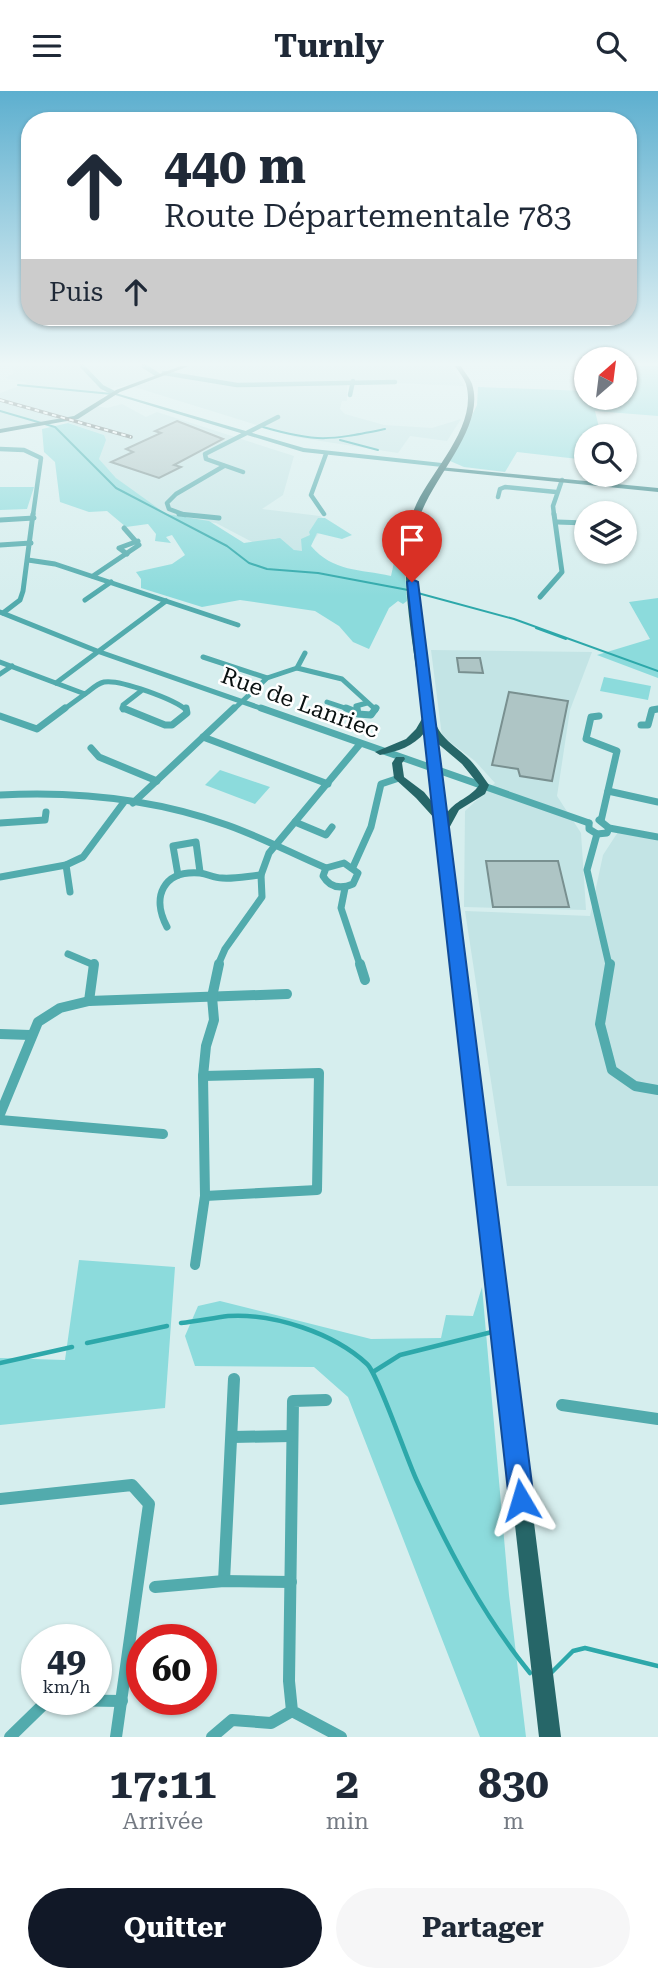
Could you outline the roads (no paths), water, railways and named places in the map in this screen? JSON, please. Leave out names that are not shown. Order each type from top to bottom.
[{"type":"main road","points":[[455,443],[417,512],[410,545],[428,717],[550,1737]]},
{"type":"main road","points":[[441,467],[658,490]]},
{"type":"main road","points":[[380,752],[411,742],[421,733],[428,717]]},
{"type":"main road","points":[[428,717],[441,742],[471,768],[484,787],[455,808],[442,832]]},
{"type":"main road","points":[[400,759],[399,778],[440,817]]},
{"type":"main road","points":[[463,780],[471,768]]},
{"type":"street","points":[[226,443],[205,454],[206,459],[243,472]]},
{"type":"street","points":[[282,443],[326,454],[441,467]]},
{"type":"street","points":[[0,449],[18,449],[39,455],[41,461],[31,543],[20,600],[1,613]]},
{"type":"street","points":[[324,515],[312,497],[326,454]]},
{"type":"street","points":[[219,518],[179,514],[169,509],[167,503],[176,494],[224,466]]},
{"type":"street","points":[[540,597],[562,572],[553,506],[562,480]]},
{"type":"street","points":[[498,497],[500,489],[505,487],[556,492]]},
{"type":"street","points":[[0,520],[34,517]]},
{"type":"street","points":[[557,522],[574,523]]},
{"type":"street","points":[[124,528],[138,541]]},
{"type":"street","points":[[93,576],[137,547],[138,541]]},
{"type":"street","points":[[127,554],[119,548],[138,541]]},
{"type":"street","points":[[0,545],[31,543]]},
{"type":"street","points":[[28,560],[46,561],[238,625]]},
{"type":"street","points":[[85,600],[111,582]]},
{"type":"street","points":[[55,683],[166,601]]},
{"type":"street","name":"Rue de Lanriec","points":[[1,613],[97,651],[589,823]]},
{"type":"street","points":[[297,668],[305,653]]},
{"type":"street","points":[[202,657],[267,678]]},
{"type":"street","points":[[0,662],[85,694]]},
{"type":"street","points":[[0,674],[12,666]]},
{"type":"street","points":[[133,803],[267,678],[297,668],[342,679],[376,707],[374,714],[364,716],[327,702]]},
{"type":"street","points":[[0,716],[37,729],[107,681],[141,691],[186,708],[187,713],[173,725],[165,726],[122,710],[123,705],[141,691]]},
{"type":"street","points":[[356,712],[356,706],[368,703]]},
{"type":"street","points":[[641,725],[648,725],[652,710],[658,709]]},
{"type":"street","points":[[599,716],[591,717],[584,733],[592,743],[617,751],[601,821]]},
{"type":"street","points":[[203,737],[328,784]]},
{"type":"street","points":[[195,1265],[205,1196],[203,1076],[206,1046],[214,1020],[212,997],[216,971],[225,949],[262,897],[261,875],[264,862],[275,845],[360,744]]},
{"type":"street","points":[[91,748],[99,757],[157,781]]},
{"type":"street","points":[[365,980],[341,908],[345,888],[357,879],[353,867],[371,827],[381,785],[399,778]]},
{"type":"street","points":[[608,791],[658,802]]},
{"type":"street","points":[[0,795],[38,793],[133,803],[214,820],[326,869]]},
{"type":"street","points":[[0,877],[66,865],[83,857],[124,802]]},
{"type":"street","points":[[0,823],[44,820],[46,813]]},
{"type":"street","points":[[601,821],[589,823],[589,829],[597,834],[607,833],[609,828]]},
{"type":"street","points":[[601,821],[609,828],[658,837]]},
{"type":"street","points":[[295,822],[326,835],[332,827]]},
{"type":"street","points":[[597,834],[587,870],[610,961],[600,1017],[602,1034],[610,1065],[619,1077],[642,1089],[658,1090]]},
{"type":"street","points":[[178,875],[173,846],[196,842],[200,872]]},
{"type":"street","points":[[345,888],[326,883],[323,876],[326,869],[338,863],[353,867]]},
{"type":"street","points":[[66,865],[70,892]]},
{"type":"street","points":[[167,927],[156,911],[156,898],[164,885],[178,875],[200,872],[212,878],[261,875]]},
{"type":"street","points":[[68,954],[94,963],[89,1001]]},
{"type":"street","points":[[0,1114],[30,1035],[38,1021],[60,1008],[89,1001],[287,994]]},
{"type":"street","points":[[0,1034],[30,1035]]},
{"type":"street","points":[[203,1076],[319,1073],[321,1131],[316,1150],[317,1189],[205,1196]]},
{"type":"street","points":[[0,1120],[163,1135]]},
{"type":"street","points":[[224,1581],[234,1379]]},
{"type":"street","points":[[292,1711],[289,1681],[293,1401],[326,1400]]},
{"type":"street","points":[[562,1405],[658,1419]]},
{"type":"street","points":[[232,1437],[291,1436]]},
{"type":"street","points":[[0,1499],[132,1485],[149,1504],[116,1737]]},
{"type":"street","points":[[155,1587],[224,1581],[291,1582]]},
{"type":"street","points":[[10,1737],[47,1700],[122,1701]]},
{"type":"street","points":[[212,1737],[232,1720],[271,1723],[292,1711]]},
{"type":"street","points":[[292,1711],[341,1734],[341,1737]]},
{"type":"waterway","points":[[71,443],[116,488],[227,546],[249,563],[267,569],[318,573],[408,590]]},
{"type":"waterway","points":[[351,443],[378,450]]},
{"type":"waterway","points":[[414,592],[514,619],[658,671]]},
{"type":"waterway","points":[[536,628],[566,639]]},
{"type":"waterway","points":[[181,1323],[228,1316],[283,1322],[320,1334],[367,1364],[441,1532],[482,1605],[530,1673]]},
{"type":"waterway","points":[[87,1343],[167,1326]]},
{"type":"waterway","points":[[373,1372],[400,1355],[492,1332]]},
{"type":"waterway","points":[[0,1363],[72,1347]]},
{"type":"waterway","points":[[551,1673],[573,1651],[585,1648],[658,1666]]}]
